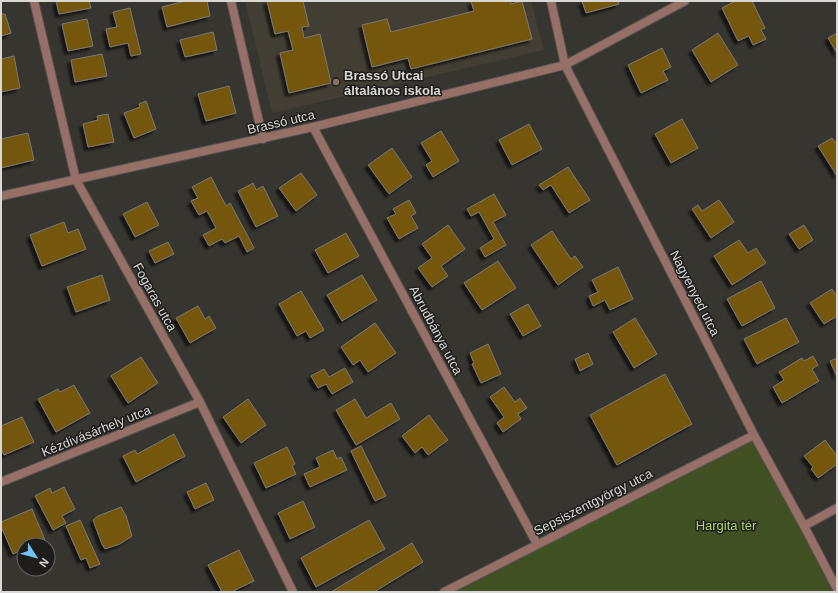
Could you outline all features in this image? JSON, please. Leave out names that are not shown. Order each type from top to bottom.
[{"type":"street","name":"Fogaras utca","points":[[34,1],[76,180],[200,402],[293,592]]},
{"type":"street","points":[[232,1],[263,138]]},
{"type":"street","name":"Nagyenyed utca","points":[[551,1],[565,65],[754,435],[837,589]]},
{"type":"street","name":"Brassó utca","points":[[1,196],[313,127],[565,65],[685,1]]},
{"type":"street","name":"Abrudbánya utca","points":[[313,127],[538,544]]},
{"type":"street","name":"Kézdivásárhely utca","points":[[1,482],[200,402]]},
{"type":"street","name":"Sepsiszentgyörgy utca","points":[[444,592],[754,435]]},
{"type":"street","points":[[804,526],[837,508]]},
{"type":"shaded area","name":"Brassó Utcai általános iskola","points":[[245,1],[531,1],[544,50],[272,113]]},
{"type":"green space","name":"Hargita tér","points":[[754,435],[837,592],[444,592]]},
{"type":"building","points":[[56,1],[89,1],[91,8],[59,14]]},
{"type":"building","points":[[185,1],[207,1],[210,16],[167,27],[162,7]]},
{"type":"building","points":[[267,1],[303,1],[309,26],[302,27],[304,38],[320,34],[331,83],[289,93],[280,53],[293,50],[288,31],[275,34]]},
{"type":"building","points":[[471,1],[510,1],[511,4],[522,1],[532,39],[411,69],[408,58],[372,67],[362,25],[387,19],[391,32],[474,11]]},
{"type":"building","points":[[582,1],[618,1],[619,4],[586,13]]},
{"type":"building","points":[[735,1],[752,1],[765,28],[761,30],[766,39],[753,45],[749,36],[738,41],[722,8]]},
{"type":"building","points":[[130,8],[141,54],[131,56],[128,43],[110,47],[106,29],[117,27],[113,12]]},
{"type":"building","points":[[1,14],[5,14],[11,33],[1,36]]},
{"type":"building","points":[[87,19],[93,46],[68,51],[62,24]]},
{"type":"building","points":[[213,32],[217,50],[185,57],[180,40]]},
{"type":"building","points":[[718,33],[738,65],[711,82],[692,50]]},
{"type":"building","points":[[837,33],[837,53],[828,38]]},
{"type":"building","points":[[662,48],[671,67],[663,71],[668,80],[641,93],[628,65]]},
{"type":"building","points":[[102,54],[107,76],[75,82],[71,60]]},
{"type":"building","points":[[14,56],[20,88],[1,92],[1,59]]},
{"type":"building","points":[[229,86],[236,113],[206,121],[198,94]]},
{"type":"building","points":[[146,101],[156,129],[134,138],[124,113],[140,107],[139,104]]},
{"type":"building","points":[[108,114],[114,142],[88,147],[83,124],[98,120],[97,116]]},
{"type":"building","points":[[682,119],[698,148],[671,163],[655,134]]},
{"type":"building","points":[[529,124],[542,149],[512,165],[499,140]]},
{"type":"building","points":[[441,131],[459,161],[433,177],[426,165],[432,161],[421,143]]},
{"type":"building","points":[[28,133],[34,160],[1,168],[1,139]]},
{"type":"building","points":[[832,138],[837,144],[837,176],[818,146]]},
{"type":"building","points":[[392,148],[412,177],[389,194],[368,165]]},
{"type":"building","points":[[568,167],[590,200],[569,213],[551,185],[543,190],[539,185]]},
{"type":"building","points":[[301,173],[317,195],[296,211],[279,188]]},
{"type":"building","points":[[211,177],[226,206],[230,203],[254,248],[247,252],[239,236],[225,243],[222,239],[209,246],[203,235],[216,228],[207,211],[199,215],[191,201],[198,198],[192,187]]},
{"type":"building","points":[[253,183],[256,190],[263,186],[278,216],[256,227],[238,191]]},
{"type":"building","points":[[494,194],[506,215],[493,222],[506,245],[485,257],[480,248],[494,239],[479,212],[471,216],[467,209]]},
{"type":"building","points":[[409,200],[416,213],[411,216],[418,228],[399,239],[387,218],[396,214],[393,209]]},
{"type":"building","points":[[719,200],[734,222],[711,238],[692,209],[698,205],[702,211]]},
{"type":"building","points":[[147,202],[159,225],[135,237],[123,214]]},
{"type":"building","points":[[64,222],[68,233],[78,229],[86,249],[42,266],[30,235]]},
{"type":"building","points":[[448,225],[465,249],[441,266],[448,276],[432,287],[418,268],[432,258],[422,244]]},
{"type":"building","points":[[804,225],[813,240],[799,249],[789,234]]},
{"type":"building","points":[[552,231],[571,259],[575,256],[583,267],[558,285],[531,245]]},
{"type":"building","points":[[346,233],[359,256],[328,273],[315,250]]},
{"type":"building","points":[[739,240],[748,253],[756,248],[766,263],[732,285],[714,256]]},
{"type":"building","points":[[168,242],[174,254],[155,263],[149,251]]},
{"type":"building","points":[[498,261],[516,288],[482,310],[464,283]]},
{"type":"building","points":[[618,267],[633,299],[610,310],[605,300],[593,306],[589,296],[598,292],[592,280]]},
{"type":"building","points":[[102,275],[110,300],[76,312],[67,287]]},
{"type":"building","points":[[362,275],[377,300],[342,321],[327,295]]},
{"type":"building","points":[[761,281],[775,308],[742,326],[727,299]]},
{"type":"building","points":[[832,289],[837,296],[837,316],[824,324],[810,303]]},
{"type":"building","points":[[301,291],[324,330],[310,338],[306,331],[297,336],[279,304]]},
{"type":"building","points":[[528,304],[541,326],[523,336],[510,314]]},
{"type":"building","points":[[198,306],[205,319],[209,316],[216,328],[190,343],[176,318]]},
{"type":"building","points":[[635,318],[657,354],[634,368],[613,332]]},
{"type":"building","points":[[786,318],[799,342],[757,364],[744,339]]},
{"type":"building","points":[[375,323],[396,353],[368,372],[360,360],[353,365],[341,347]]},
{"type":"building","points":[[488,344],[501,374],[481,383],[472,364],[474,363],[470,353]]},
{"type":"building","points":[[588,353],[593,364],[580,371],[575,359]]},
{"type":"building","points":[[813,356],[818,365],[812,369],[819,381],[782,403],[773,387],[784,380],[779,372],[802,358],[804,361]]},
{"type":"building","points":[[141,357],[158,383],[128,403],[111,376]]},
{"type":"building","points":[[837,358],[837,377],[830,361]]},
{"type":"building","points":[[345,368],[353,382],[332,394],[326,384],[318,388],[311,376],[324,369],[329,377]]},
{"type":"building","points":[[665,374],[692,424],[617,465],[590,415]]},
{"type":"building","points":[[74,385],[90,413],[56,432],[38,399],[58,389],[60,392]]},
{"type":"building","points":[[504,387],[515,402],[520,398],[527,408],[518,414],[521,419],[503,432],[497,423],[504,417],[490,397]]},
{"type":"building","points":[[248,399],[266,425],[241,443],[223,417]]},
{"type":"building","points":[[355,399],[366,418],[391,403],[400,419],[356,445],[336,410]]},
{"type":"building","points":[[429,415],[448,440],[428,455],[422,447],[415,453],[402,436]]},
{"type":"building","points":[[22,417],[34,442],[4,455],[1,448],[1,426]]},
{"type":"building","points":[[174,434],[185,456],[136,482],[123,456],[135,450],[137,454]]},
{"type":"building","points":[[825,440],[837,456],[837,464],[818,478],[811,469],[813,467],[804,456]]},
{"type":"building","points":[[361,446],[386,496],[375,501],[351,451]]},
{"type":"building","points":[[287,447],[295,464],[292,466],[296,474],[266,488],[254,463]]},
{"type":"building","points":[[333,450],[337,459],[341,457],[347,470],[310,487],[304,474],[320,467],[316,458]]},
{"type":"building","points":[[206,483],[214,500],[195,509],[187,492]]},
{"type":"building","points":[[64,487],[75,509],[62,516],[66,523],[53,530],[35,496],[50,488],[52,493]]},
{"type":"building","points":[[303,501],[315,527],[290,539],[278,513]]},
{"type":"building","points":[[121,507],[126,516],[132,536],[120,544],[105,549],[93,520],[98,516]]},
{"type":"building","points":[[32,509],[44,537],[16,537],[16,553],[13,554],[1,526],[1,522]]},
{"type":"building","points":[[80,520],[100,564],[90,568],[86,558],[81,560],[66,526]]},
{"type":"building","points":[[369,520],[385,549],[316,587],[301,558]]},
{"type":"building","points":[[412,543],[423,562],[374,592],[331,592]]},
{"type":"building","points":[[239,550],[254,581],[231,592],[222,592],[208,565]]},
{"type":"place","name":"Brassó Utcai általános iskola","points":[[336,82]]}]
